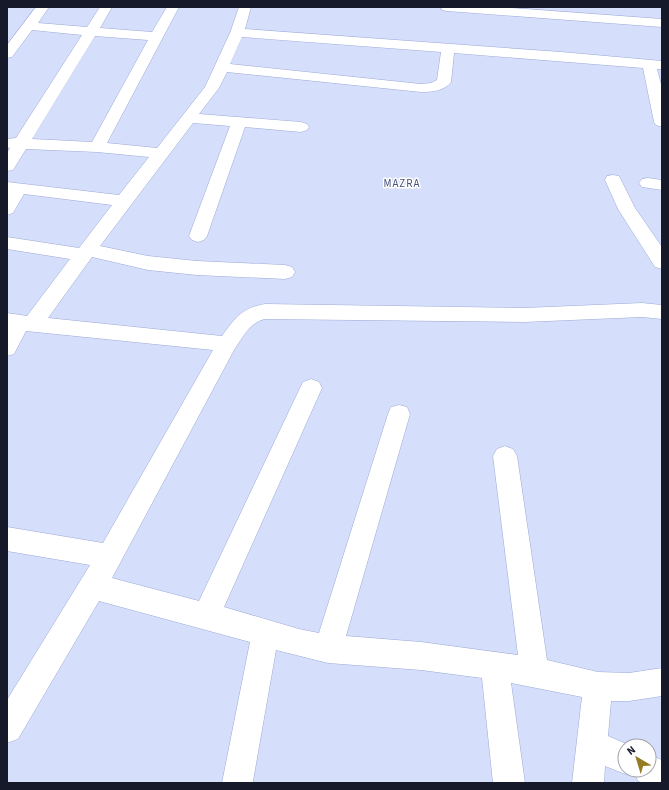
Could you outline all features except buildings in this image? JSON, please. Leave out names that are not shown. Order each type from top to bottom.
[{"type":"street","points":[[7,54],[42,7]]},
{"type":"street","points":[[7,166],[14,143],[106,7]]},
{"type":"street","points":[[97,147],[173,7]]},
{"type":"street","points":[[7,348],[20,322],[86,252],[212,88],[237,33],[245,7]]},
{"type":"street","points":[[447,7],[587,12],[662,23]]},
{"type":"street","points":[[29,26],[158,37]]},
{"type":"street","points":[[237,33],[656,64],[662,122]]},
{"type":"street","points":[[222,67],[421,88],[434,88],[444,82],[448,48]]},
{"type":"street","points":[[189,118],[301,127]]},
{"type":"street","points":[[198,236],[239,122]]},
{"type":"street","points":[[14,143],[97,147],[161,153]]},
{"type":"street","points":[[613,180],[627,209],[662,262]]},
{"type":"street","points":[[7,209],[13,188],[124,201]]},
{"type":"street","points":[[7,243],[86,252],[148,263],[197,268],[285,272]]},
{"type":"street","points":[[7,728],[93,586],[227,344],[245,320],[254,314],[262,311],[508,315],[642,310],[662,312]]},
{"type":"street","points":[[20,322],[227,344]]},
{"type":"street","points":[[206,616],[311,388]]},
{"type":"street","points":[[328,649],[399,414]]},
{"type":"street","points":[[505,456],[534,672]]},
{"type":"street","points":[[7,539],[110,556]]},
{"type":"street","points":[[93,586],[206,616],[299,644],[328,649],[421,656],[495,666],[534,672],[598,686],[629,687],[662,682]]},
{"type":"street","points":[[238,783],[237,781],[241,758],[265,634]]},
{"type":"street","points":[[495,666],[509,783]]},
{"type":"street","points":[[588,783],[598,686]]},
{"type":"street","points":[[592,744],[617,755]]},
{"type":"district","name":"MAZRA","points":[[402,183]]}]
